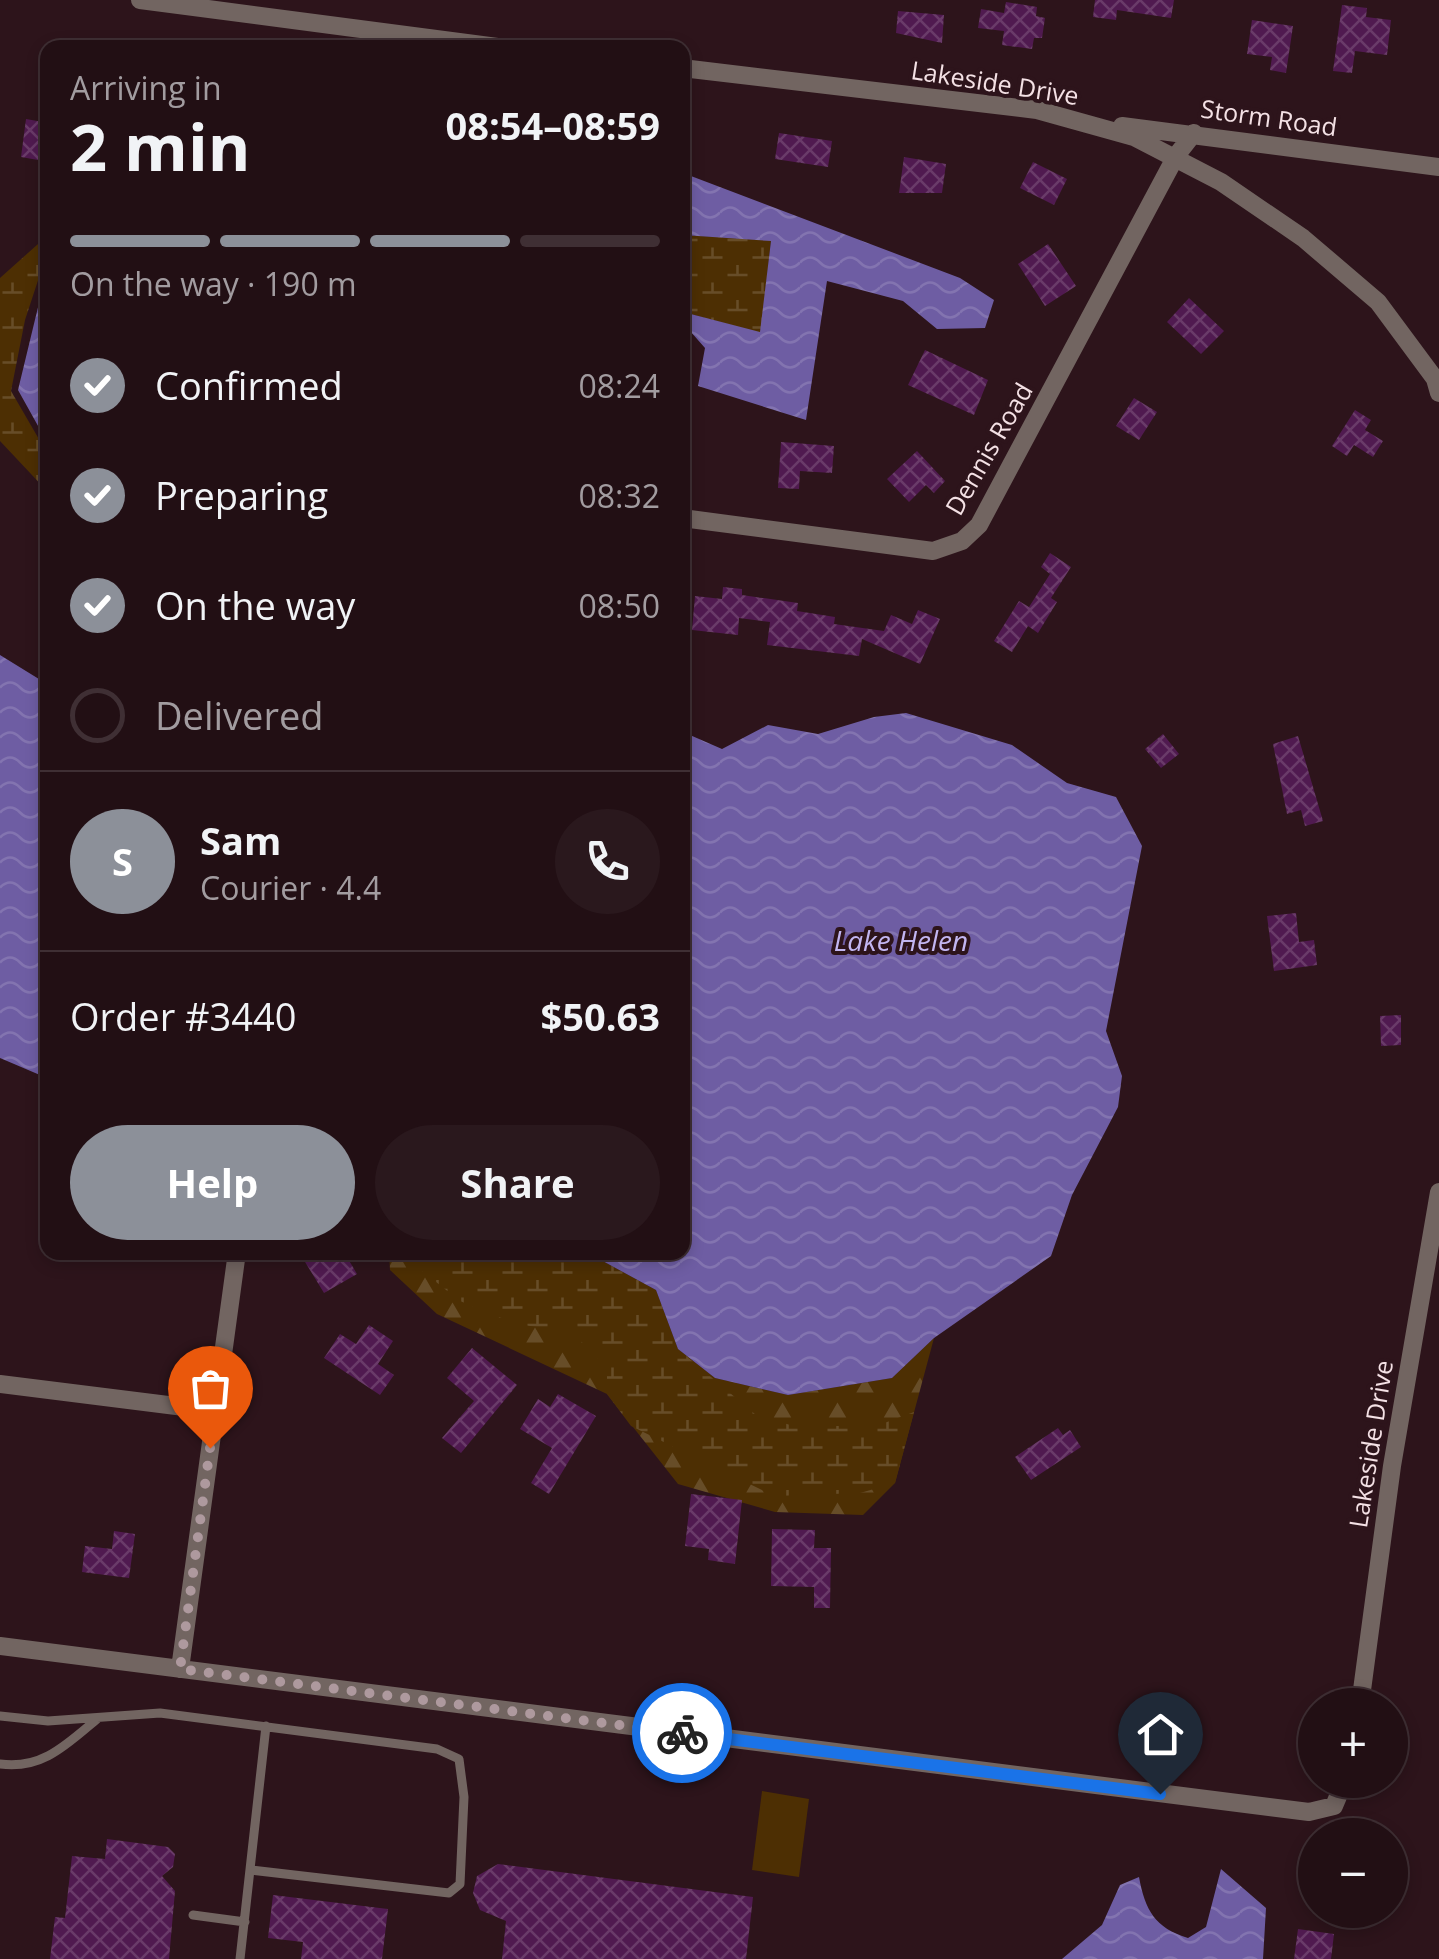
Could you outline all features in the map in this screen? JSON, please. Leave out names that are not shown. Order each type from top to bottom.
[{"type":"street","points":[[140,0],[448,40]]},
{"type":"street","name":"Lakeside Drive","points":[[690,69],[1037,110],[1091,123],[1176,156],[1303,238],[1363,289],[1378,302],[1438,383]]},
{"type":"street","name":"Storm Road","points":[[1091,123],[1439,166]]},
{"type":"street","name":"Dennis Road","points":[[690,519],[934,550],[962,541],[979,525],[1176,156],[1194,133]]},
{"type":"street","name":"Lakeside Drive","points":[[1362,1688],[1392,1466],[1439,1192]]},
{"type":"street","points":[[180,1669],[236,1260]]},
{"type":"street","points":[[0,1384],[216,1412]]},
{"type":"street","points":[[0,1646],[1309,1812],[1334,1806],[1337,1798]]},
{"type":"lane","points":[[0,1716],[48,1721],[160,1713],[436,1749],[459,1759],[464,1797],[460,1884],[449,1893],[251,1870]]},
{"type":"lane","points":[[0,1764],[30,1765],[47,1758],[98,1718]]},
{"type":"lane","points":[[240,1959],[266,1726]]},
{"type":"lane","points":[[193,1915],[245,1922]]},
{"type":"green space","points":[[690,235],[771,240],[761,333],[690,314]]},
{"type":"green space","points":[[40,242],[40,274],[25,320],[11,391],[40,441],[40,484],[0,441],[0,278]]},
{"type":"green space","points":[[389,1260],[595,1260],[678,1349],[715,1378],[788,1395],[892,1378],[934,1338],[895,1483],[863,1515],[775,1512],[678,1484],[607,1394],[437,1314],[390,1270]]},
{"type":"green space","points":[[420,1260],[601,1260],[656,1290],[678,1349],[756,1415],[797,1427],[879,1425],[914,1412],[895,1483],[860,1493],[774,1496],[631,1426],[607,1394],[607,1368],[572,1332],[516,1324],[460,1301],[421,1270]]},
{"type":"green space","points":[[762,1791],[809,1799],[799,1877],[752,1870]]},
{"type":"water","points":[[690,176],[960,278],[994,300],[985,328],[937,329],[903,301],[827,281],[806,420],[698,386],[705,348],[690,331],[690,314],[760,332],[771,241],[690,235]]},
{"type":"water","points":[[40,299],[40,429],[18,390]]},
{"type":"water","points":[[0,655],[40,680],[40,1075],[0,1058]]},
{"type":"water","name":"Lake Helen","points":[[906,713],[1012,745],[1067,783],[1116,797],[1142,846],[1106,1031],[1122,1076],[1118,1107],[1072,1195],[1051,1256],[934,1338],[892,1378],[788,1395],[715,1378],[678,1349],[656,1290],[601,1260],[690,1260],[690,735],[722,749],[768,725],[818,734],[874,717]]},
{"type":"water","points":[[1221,1869],[1266,1908],[1263,1959],[1062,1959],[1102,1925],[1120,1885],[1139,1877],[1153,1916],[1167,1929],[1188,1938],[1206,1927]]},
{"type":"building","points":[[1095,0],[1174,0],[1171,18],[1117,10],[1116,20],[1093,17]]},
{"type":"building","points":[[1006,2],[1037,7],[1036,16],[1045,18],[1042,38],[1034,38],[1032,49],[1002,45],[1004,31],[978,28],[981,9],[1004,13]]},
{"type":"building","points":[[1342,5],[1367,8],[1366,17],[1391,20],[1387,55],[1355,51],[1352,73],[1333,71]]},
{"type":"building","points":[[898,11],[944,15],[942,43],[896,33]]},
{"type":"building","points":[[1252,20],[1293,26],[1286,73],[1270,70],[1272,57],[1247,54]]},
{"type":"building","points":[[26,119],[40,121],[38,160],[21,157]]},
{"type":"building","points":[[779,133],[832,141],[828,167],[775,159]]},
{"type":"building","points":[[904,157],[946,164],[942,193],[899,193]]},
{"type":"building","points":[[1033,162],[1067,179],[1054,205],[1020,188]]},
{"type":"building","points":[[1048,244],[1076,286],[1045,306],[1018,264]]},
{"type":"building","points":[[1189,298],[1224,331],[1201,354],[1167,322]]},
{"type":"building","points":[[925,350],[988,380],[974,415],[908,385]]},
{"type":"building","points":[[1134,398],[1157,412],[1139,440],[1116,426]]},
{"type":"building","points":[[1355,410],[1371,420],[1365,430],[1383,441],[1373,457],[1354,445],[1347,456],[1332,446]]},
{"type":"building","points":[[781,442],[834,446],[832,473],[800,471],[799,489],[778,488]]},
{"type":"building","points":[[917,451],[945,481],[934,493],[926,485],[909,502],[887,479]]},
{"type":"building","points":[[1050,553],[1071,567],[1051,598],[1057,602],[1038,633],[1028,626],[1012,652],[994,641],[1019,601],[1029,607],[1050,574],[1041,567]]},
{"type":"building","points":[[723,587],[742,589],[742,595],[798,603],[797,611],[835,617],[834,624],[884,631],[891,615],[912,624],[918,610],[940,619],[920,664],[862,639],[859,656],[767,645],[770,622],[739,618],[738,635],[692,630],[695,596],[722,599]]},
{"type":"building","points":[[1163,734],[1179,754],[1161,768],[1145,749]]},
{"type":"building","points":[[1298,736],[1323,821],[1305,826],[1301,810],[1287,814],[1273,744]]},
{"type":"building","points":[[1296,913],[1299,942],[1314,940],[1317,965],[1274,971],[1267,916]]},
{"type":"building","points":[[1401,1015],[1401,1045],[1381,1046],[1380,1016]]},
{"type":"building","points":[[304,1260],[349,1260],[357,1274],[324,1293]]},
{"type":"building","points":[[369,1325],[393,1341],[378,1364],[394,1375],[380,1395],[324,1358],[340,1334],[356,1344]]},
{"type":"building","points":[[472,1348],[517,1385],[461,1453],[442,1438],[474,1401],[447,1378]]},
{"type":"building","points":[[558,1394],[596,1416],[549,1494],[531,1483],[552,1448],[520,1429],[538,1399],[550,1407]]},
{"type":"building","points":[[1058,1428],[1063,1435],[1070,1430],[1081,1447],[1031,1480],[1015,1457]]},
{"type":"building","points":[[691,1494],[742,1500],[735,1564],[708,1560],[709,1549],[685,1546]]},
{"type":"building","points":[[772,1529],[815,1530],[814,1548],[831,1548],[830,1608],[814,1608],[814,1587],[771,1586]]},
{"type":"building","points":[[114,1531],[135,1534],[129,1578],[82,1572],[85,1546],[112,1549]]},
{"type":"building","points":[[107,1839],[168,1847],[175,1854],[173,1867],[162,1876],[175,1891],[169,1959],[50,1959],[55,1917],[65,1918],[72,1856],[105,1859]]},
{"type":"building","points":[[498,1864],[753,1897],[746,1959],[502,1959],[506,1921],[480,1910],[473,1893],[477,1876]]},
{"type":"building","points":[[273,1895],[388,1909],[382,1959],[301,1959],[303,1942],[268,1938]]},
{"type":"building","points":[[1298,1929],[1334,1934],[1331,1959],[1294,1959]]},
{"type":"way so far","points":[[210,1448],[180,1669],[682,1733]]},
{"type":"route","points":[[682,1733],[1160,1794]]}]
